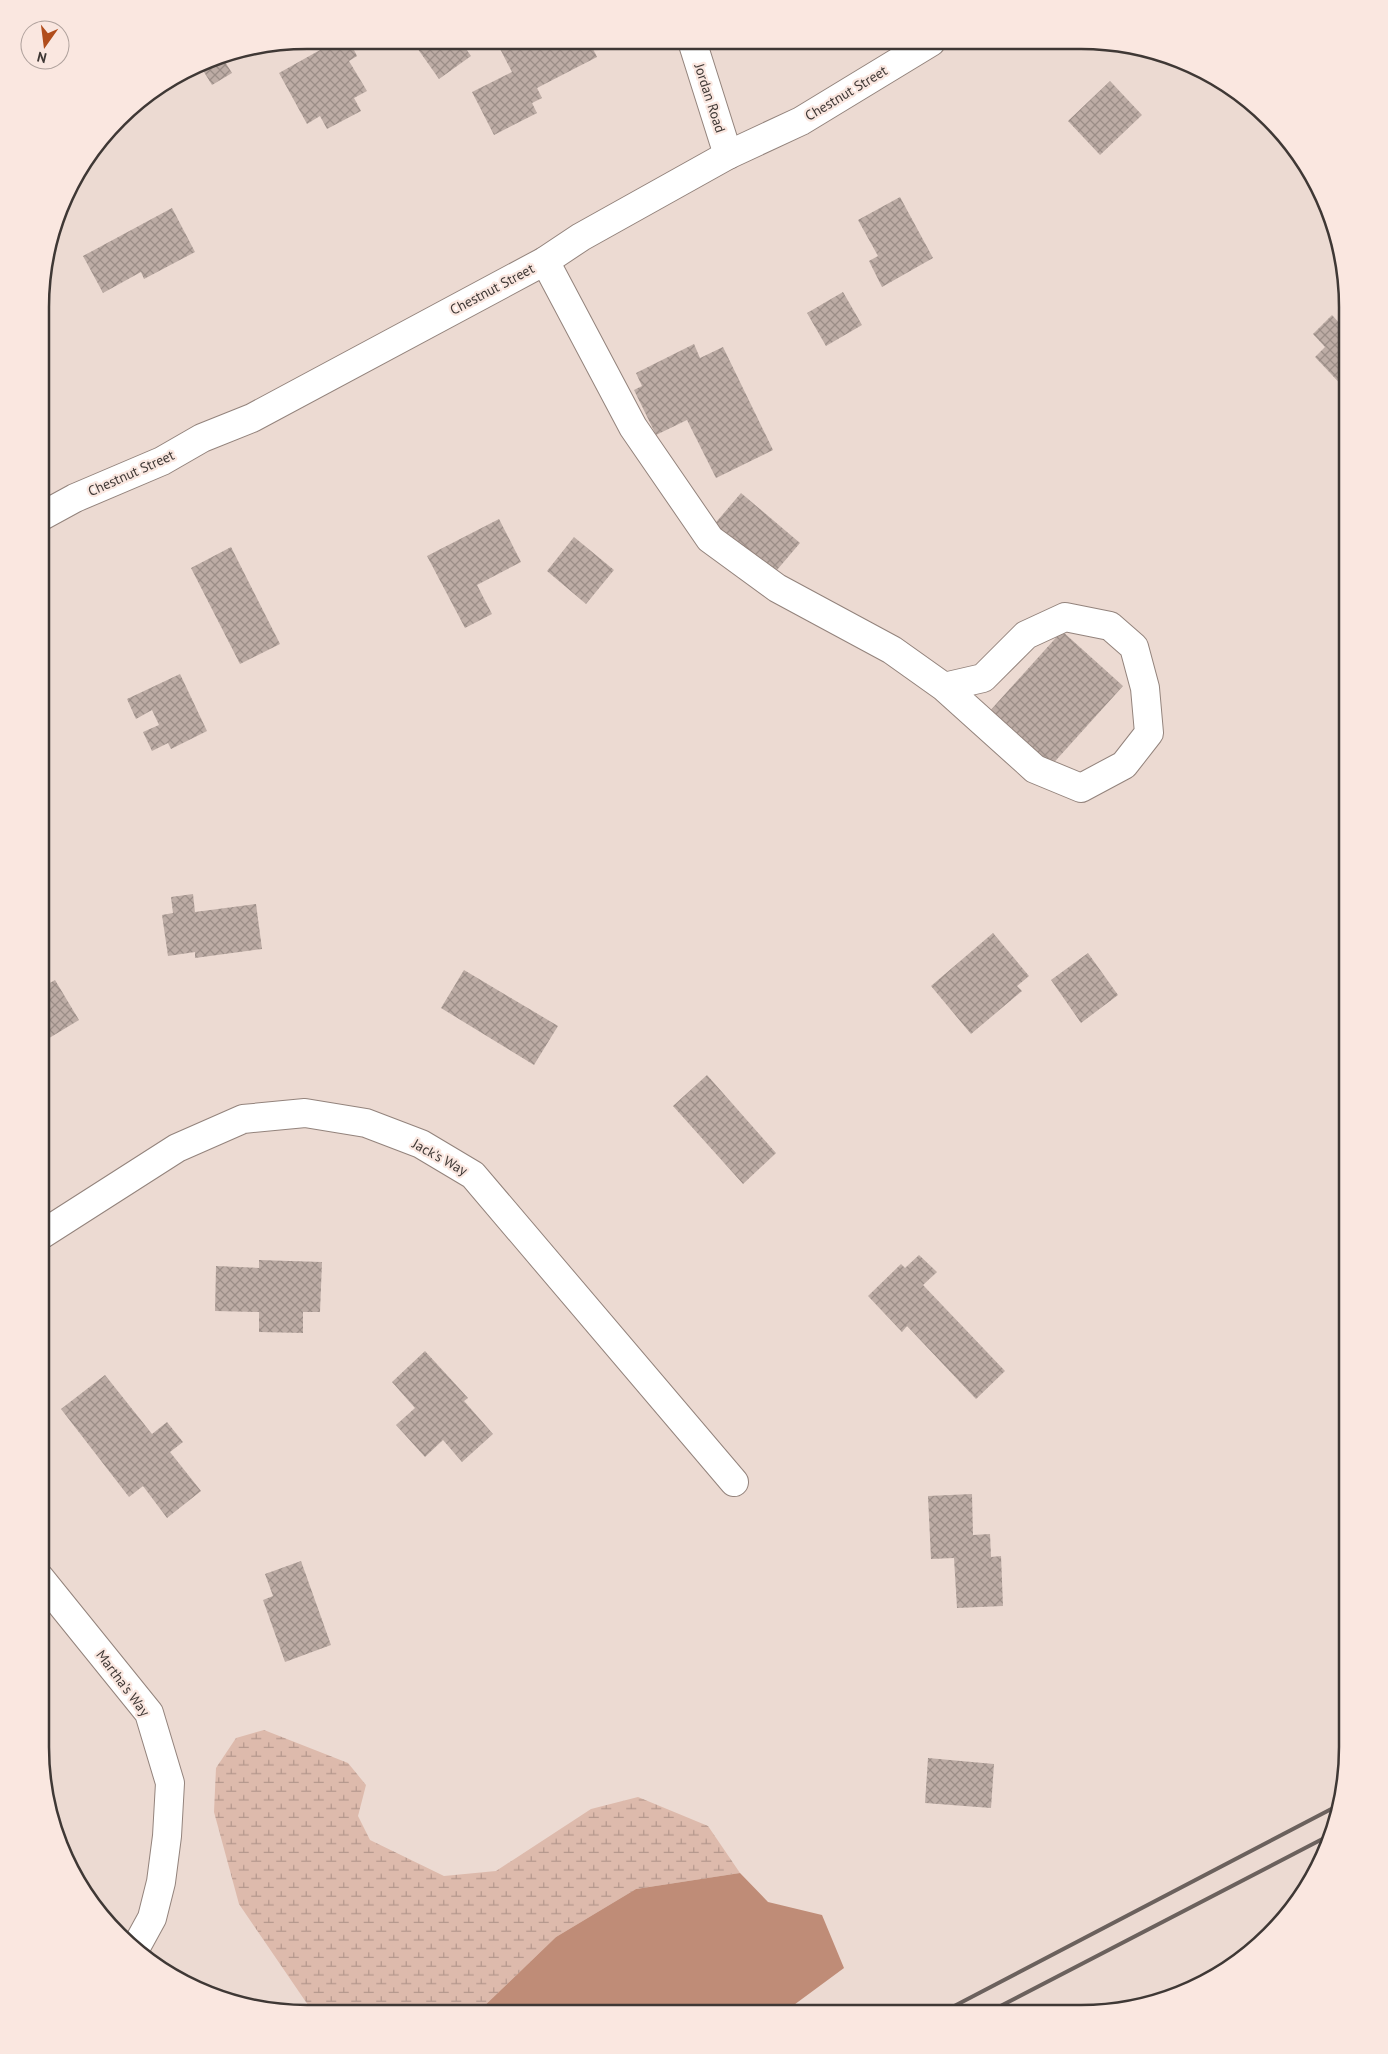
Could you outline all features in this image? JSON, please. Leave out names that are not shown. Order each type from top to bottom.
[{"type":"street","name":"Jordan Road","points":[[695,49],[728,155]]},
{"type":"street","name":"Chestnut Street","points":[[49,512],[75,498],[162,461],[202,438],[252,418],[545,261],[581,237],[728,155],[801,120],[919,49]]},
{"type":"street","points":[[545,261],[633,427],[710,539],[777,588],[892,650],[944,688],[1035,769],[1081,788],[1124,765],[1149,733],[1145,688],[1134,647],[1110,626],[1065,617],[1026,635],[983,678],[944,688]]},
{"type":"street","name":"Jack's Way","points":[[49,1230],[177,1148],[243,1120],[305,1113],[366,1123],[421,1144],[473,1176],[734,1482]]},
{"type":"street","name":"Martha's Way","points":[[49,1589],[149,1713],[170,1783],[167,1836],[161,1882],[152,1918],[139,1942]]},
{"type":"green space","points":[[264,1730],[348,1763],[366,1785],[358,1816],[370,1840],[444,1876],[496,1871],[591,1809],[638,1797],[708,1826],[740,1873],[636,1889],[556,1937],[485,2005],[308,2005],[239,1904],[214,1812],[216,1768],[236,1738]]},
{"type":"shaded area","points":[[740,1873],[768,1902],[822,1915],[844,1968],[794,2005],[485,2005],[556,1937],[636,1889]]},
{"type":"building","points":[[354,49],[357,56],[349,61],[367,91],[354,98],[361,111],[327,129],[320,116],[307,124],[279,73],[320,50]]},
{"type":"building","points":[[418,49],[466,49],[471,56],[439,79]]},
{"type":"building","points":[[500,49],[593,49],[597,57],[537,88],[542,98],[532,103],[537,113],[494,135],[472,92],[512,72]]},
{"type":"building","points":[[225,62],[232,73],[212,85],[203,70]]},
{"type":"building","points":[[1110,81],[1142,115],[1100,155],[1068,121]]},
{"type":"building","points":[[900,197],[933,258],[882,287],[869,261],[878,256],[858,220]]},
{"type":"building","points":[[172,208],[195,252],[144,279],[141,272],[103,293],[83,256]]},
{"type":"building","points":[[843,292],[862,325],[826,346],[807,313]]},
{"type":"building","points":[[1332,315],[1339,323],[1339,382],[1315,357],[1325,347],[1313,334]]},
{"type":"building","points":[[694,344],[700,358],[723,347],[773,450],[716,478],[687,420],[656,435],[634,390],[642,386],[636,373]]},
{"type":"building","points":[[741,493],[800,543],[771,577],[712,527]]},
{"type":"building","points":[[499,519],[521,562],[477,585],[492,614],[465,628],[427,556]]},
{"type":"building","points":[[574,537],[614,570],[586,604],[547,571]]},
{"type":"building","points":[[231,547],[280,644],[240,664],[191,568]]},
{"type":"building","points":[[1062,631],[1123,686],[1049,768],[988,713]]},
{"type":"building","points":[[180,674],[207,731],[171,749],[168,743],[152,751],[143,732],[159,725],[152,710],[136,719],[127,699]]},
{"type":"building","points":[[193,894],[195,912],[256,904],[262,949],[195,958],[195,952],[168,956],[162,915],[173,913],[171,897]]},
{"type":"building","points":[[993,933],[1029,976],[1017,986],[1022,991],[971,1034],[931,986]]},
{"type":"building","points":[[1088,953],[1118,995],[1081,1023],[1051,980]]},
{"type":"building","points":[[464,970],[558,1026],[534,1065],[441,1008]]},
{"type":"building","points":[[55,980],[79,1020],[49,1038],[49,983]]},
{"type":"building","points":[[707,1075],[776,1153],[743,1184],[673,1106]]},
{"type":"building","points":[[919,1255],[937,1272],[923,1285],[1005,1371],[976,1399],[907,1326],[902,1332],[868,1296],[901,1264],[905,1268]]},
{"type":"building","points":[[259,1260],[322,1262],[320,1312],[303,1312],[303,1333],[259,1332],[259,1312],[215,1311],[216,1266],[259,1268]]},
{"type":"building","points":[[425,1351],[468,1398],[464,1401],[493,1434],[462,1462],[443,1440],[425,1457],[396,1425],[415,1408],[392,1382]]},
{"type":"building","points":[[105,1375],[152,1434],[167,1422],[183,1442],[170,1452],[201,1491],[167,1518],[143,1486],[129,1497],[61,1409]]},
{"type":"building","points":[[972,1494],[973,1535],[990,1534],[991,1557],[1001,1556],[1003,1606],[957,1608],[954,1558],[931,1559],[928,1496]]},
{"type":"building","points":[[301,1561],[331,1645],[285,1662],[263,1600],[273,1596],[265,1574]]},
{"type":"building","points":[[928,1758],[994,1764],[991,1808],[925,1803]]},
{"type":"railway","points":[[956,2005],[1331,1809]]},
{"type":"railway","points":[[1002,2005],[1323,1839]]}]
